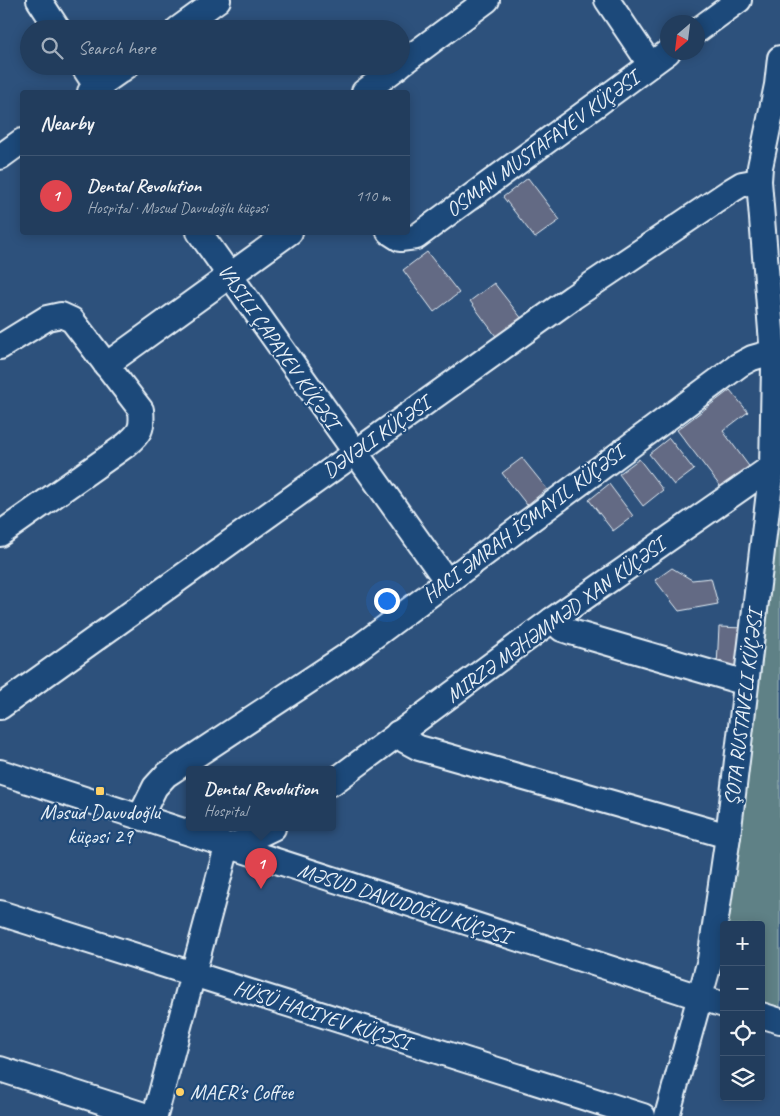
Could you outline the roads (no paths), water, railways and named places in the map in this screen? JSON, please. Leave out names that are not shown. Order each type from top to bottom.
[{"type":"street","points":[[39,0],[52,20]]},
{"type":"street","points":[[190,20],[218,0]]},
{"type":"street","points":[[410,58],[487,0]]},
{"type":"street","points":[[607,0],[659,58]]},
{"type":"street","points":[[705,25],[739,0]]},
{"type":"street","name":"OSMAN MUSTAFAYEV KÜÇƏSI","points":[[394,235],[400,239],[416,236],[659,58]]},
{"type":"street","name":"ŞOTA RUSTAVELI KÜÇƏSI","points":[[667,1116],[710,960],[776,464],[773,352],[759,181],[762,152],[778,85],[780,58]]},
{"type":"street","points":[[88,75],[95,90]]},
{"type":"street","points":[[97,90],[115,75]]},
{"type":"street","points":[[367,90],[387,75]]},
{"type":"street","points":[[0,157],[20,142]]},
{"type":"street","name":"DƏVƏLI KÜÇƏSI","points":[[0,707],[573,297],[732,190],[742,184],[759,181]]},
{"type":"street","name":"VASILI ÇAPAYEV KÜÇƏSI","points":[[201,235],[354,453],[446,580]]},
{"type":"street","points":[[106,365],[286,235]]},
{"type":"street","points":[[0,347],[47,318],[61,315],[72,320],[141,410],[143,424],[138,434],[126,445],[0,534]]},
{"type":"street","points":[[140,817],[144,805],[166,775],[354,651],[446,580],[739,365],[752,358],[773,352]]},
{"type":"street","name":"MIRZƏ MƏHƏMMƏD XAN KÜÇƏSI","points":[[336,780],[552,620],[776,464]]},
{"type":"street","points":[[552,620],[562,629],[571,632],[746,683]]},
{"type":"street","points":[[398,733],[406,741],[419,748],[728,836]]},
{"type":"street","name":"MƏSUD DAVUDOĞLU KÜÇƏSI","points":[[0,772],[227,847],[720,1004]]},
{"type":"street","points":[[155,1116],[227,847],[267,831]]},
{"type":"street","points":[[0,913],[643,1116]]},
{"type":"street","points":[[765,1016],[780,1020]]},
{"type":"street","points":[[0,1069],[147,1116]]},
{"type":"place","name":"Məsud Davudoğlu küçəsi 29","points":[[100,791]]},
{"type":"place","name":"Dental Revolution","points":[[261,889]]},
{"type":"place","name":"MAER's Coffee","points":[[180,1092]]}]
